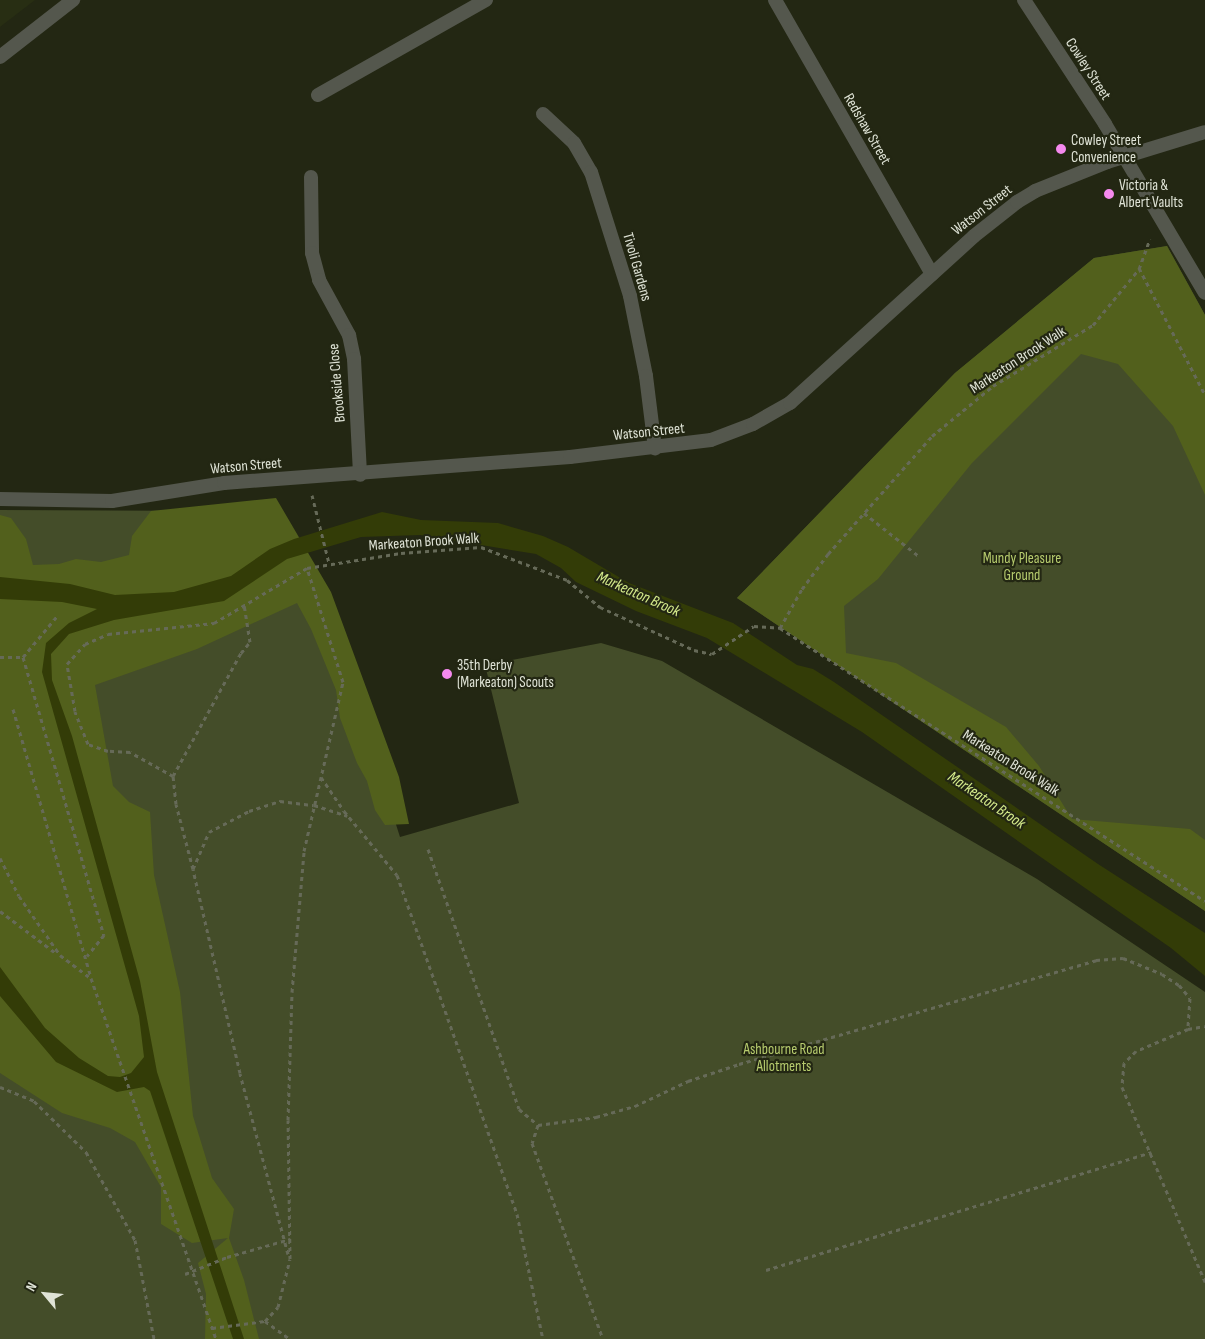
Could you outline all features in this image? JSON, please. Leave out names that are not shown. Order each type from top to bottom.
[{"type":"street","points":[[0,57],[73,0]]},
{"type":"street","points":[[318,94],[486,0]]},
{"type":"street","name":"Redshaw Street","points":[[775,0],[932,274]]},
{"type":"street","name":"Cowley Street","points":[[1024,0],[1124,156],[1205,293]]},
{"type":"street","name":"Tivoli Gardens","points":[[543,114],[574,143],[591,172],[630,296],[646,376],[655,448]]},
{"type":"street","name":"Watson Street","points":[[0,499],[112,501],[224,483],[360,475],[445,464],[655,448],[711,440],[753,424],[778,411],[834,366],[932,274],[1017,202],[1035,191],[1124,156],[1141,154],[1205,132]]},
{"type":"street","name":"Brookside Close","points":[[310,177],[312,253],[319,280],[348,335],[354,359],[360,475]]},
{"type":"path","name":"Markeaton Brook Walk","points":[[780,628],[807,582],[932,436],[993,386],[1093,325],[1139,268],[1153,231],[1164,222]]},
{"type":"path","points":[[1139,268],[1205,395]]},
{"type":"path","points":[[308,478],[329,563]]},
{"type":"path","points":[[864,514],[920,557]]},
{"type":"path","name":"Markeaton Brook Walk","points":[[173,776],[130,752],[108,751],[88,744],[75,711],[67,664],[85,644],[108,634],[214,624],[308,568],[329,563],[400,553],[480,547],[567,580],[600,607],[694,650],[712,654],[754,626],[780,628],[1205,901]]},
{"type":"path","points":[[212,1328],[265,1321],[278,1307],[290,1259],[288,1120],[292,992],[304,851],[343,682],[308,568]]},
{"type":"path","points":[[244,606],[250,642],[241,653],[173,776],[176,804],[193,869],[237,1064],[290,1259]]},
{"type":"path","points":[[23,657],[58,615]]},
{"type":"path","points":[[0,657],[23,657]]},
{"type":"path","points":[[23,657],[104,935],[87,956]]},
{"type":"path","points":[[12,709],[87,956],[91,978],[216,1339]]},
{"type":"path","points":[[321,776],[348,816],[397,875],[517,1214],[544,1339]]},
{"type":"path","points":[[193,869],[209,832],[249,811],[280,801],[314,804],[348,816]]},
{"type":"path","points":[[428,849],[519,1109],[538,1125],[596,1117],[635,1106],[688,1082],[739,1064],[1096,960],[1123,958],[1143,964],[1179,985],[1190,998],[1188,1030]]},
{"type":"path","points":[[0,858],[19,896],[60,956]]},
{"type":"path","points":[[0,911],[91,978]]},
{"type":"path","points":[[1205,1026],[1188,1030],[1136,1051],[1124,1063],[1122,1087],[1205,1282]]},
{"type":"path","points":[[0,1087],[34,1101],[86,1152],[135,1240],[154,1339]]},
{"type":"path","points":[[538,1125],[532,1142],[603,1339]]},
{"type":"path","points":[[766,1270],[1151,1152]]},
{"type":"path","points":[[184,1274],[227,1257],[290,1239]]},
{"type":"path","points":[[265,1321],[290,1339]]},
{"type":"shaded area","points":[[0,0],[35,0],[0,27]]},
{"type":"shaded area","points":[[1167,246],[1205,315],[1205,495],[1173,426],[1118,364],[1081,354],[972,463],[878,579],[844,606],[846,653],[896,663],[1006,727],[1039,766],[1072,819],[1190,829],[1205,840],[1205,911],[737,598],[955,373],[1094,258]]},
{"type":"shaded area","points":[[276,498],[331,592],[399,777],[409,824],[385,825],[375,810],[367,781],[357,763],[340,718],[336,690],[311,629],[297,603],[197,649],[95,685],[113,786],[129,802],[150,812],[154,875],[180,992],[193,1116],[212,1178],[234,1209],[229,1238],[244,1280],[259,1339],[205,1339],[206,1294],[198,1263],[228,1238],[192,1243],[161,1224],[161,1187],[135,1142],[110,1128],[62,1113],[0,1073],[0,515],[11,518],[26,539],[33,565],[59,564],[76,559],[101,562],[129,555],[132,536],[151,511]]},
{"type":"green space","name":"Mundy Pleasure Ground","points":[[1167,246],[1205,315],[1205,911],[737,598],[955,373],[1094,258]]},
{"type":"green space","name":"Ashbourne Road Allotments","points":[[0,510],[216,511],[316,573],[400,837],[519,803],[485,665],[601,643],[662,661],[1037,879],[1205,992],[1205,1339],[0,1339]]},
{"type":"water","name":"Markeaton Brook","points":[[382,512],[421,520],[498,523],[543,536],[568,547],[629,583],[733,623],[797,665],[813,669],[834,682],[1098,864],[1205,933],[1205,976],[1171,948],[862,732],[707,638],[636,611],[576,582],[561,568],[536,554],[420,535],[361,537],[287,559],[224,601],[114,620],[69,634],[51,654],[52,680],[72,736],[140,981],[157,1072],[244,1339],[233,1339],[150,1091],[144,1087],[117,1092],[56,1062],[0,996],[0,967],[45,1028],[79,1058],[108,1076],[120,1077],[131,1073],[144,1057],[139,1016],[42,672],[46,643],[69,623],[97,609],[62,602],[0,599],[0,577],[70,584],[115,595],[174,592],[231,576],[270,549],[294,539]]},
{"type":"place","name":"Cowley Street Convenience","points":[[1061,149]]},
{"type":"place","name":"Victoria & Albert Vaults","points":[[1109,194]]},
{"type":"place","name":"35th Derby (Markeaton) Scouts","points":[[447,674]]}]
